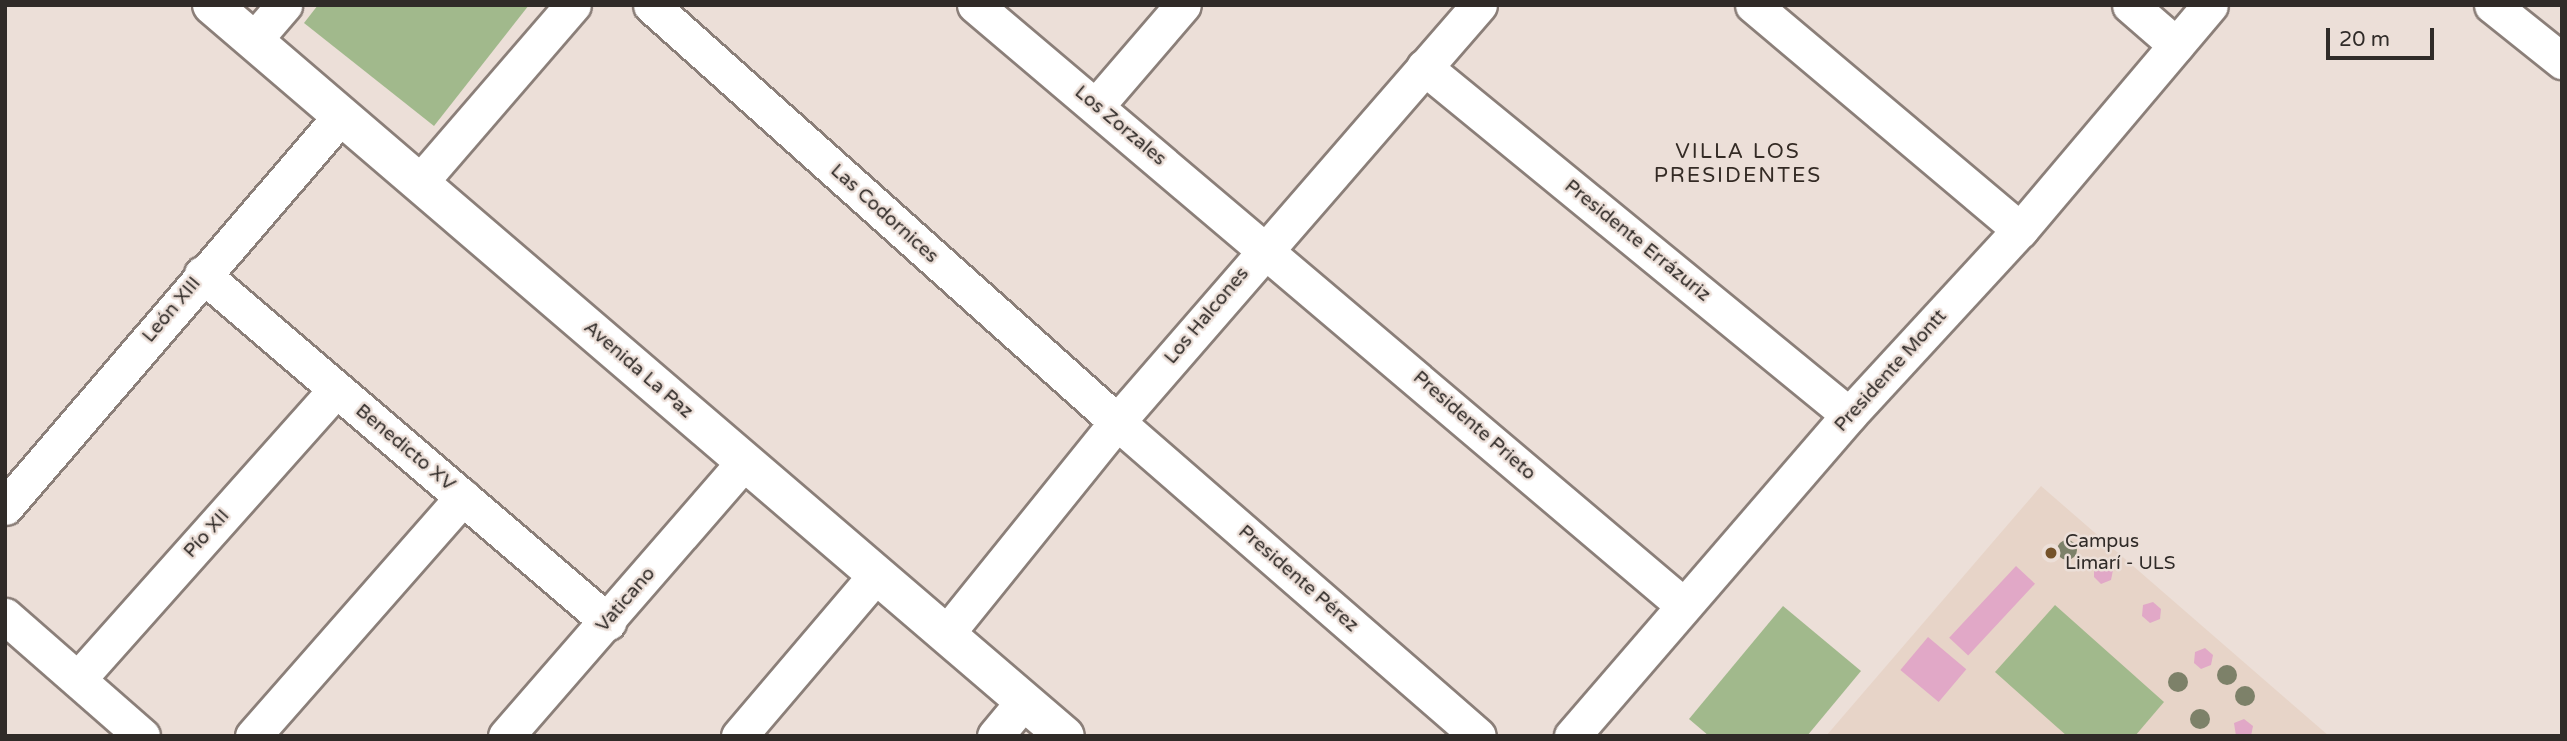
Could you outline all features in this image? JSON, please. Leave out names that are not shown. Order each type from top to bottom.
[{"type":"main road","name":"Avenida La Paz","points":[[212,5],[1065,736]]},
{"type":"street","points":[[253,41],[284,5]]},
{"type":"street","points":[[420,182],[573,5]]},
{"type":"street","name":"Las Codornices","points":[[651,5],[1117,422]]},
{"type":"street","name":"Los Zorzales","points":[[975,5],[1265,248]]},
{"type":"street","points":[[1096,106],[1183,5]]},
{"type":"street","name":"Los Halcones","points":[[946,635],[1117,422],[1265,248],[1479,5]]},
{"type":"street","points":[[1753,5],[2020,230]]},
{"type":"street","points":[[2130,5],[2176,45]]},
{"type":"street","name":"Presidente Montt","points":[[1572,736],[1849,415],[2020,230],[2210,5]]},
{"type":"street","points":[[2493,5],[2562,61]]},
{"type":"street","name":"Presidente Errázuriz","points":[[1424,67],[1849,415]]},
{"type":"street","name":"León XIII","points":[[5,507],[202,274],[341,116]]},
{"type":"street","name":"Presidente Prieto","points":[[1265,248],[1683,605]]},
{"type":"street","name":"Benedicto XV","points":[[202,274],[608,622]]},
{"type":"street","name":"Pío XII","points":[[78,679],[336,389]]},
{"type":"street","name":"Presidente Pérez","points":[[1117,422],[1478,736]]},
{"type":"street","name":"Vaticano","points":[[506,736],[608,622],[744,462]]},
{"type":"street","points":[[253,736],[463,497]]},
{"type":"street","points":[[739,736],[876,575]]},
{"type":"street","points":[[5,616],[142,736]]},
{"type":"street","points":[[995,736],[1024,701]]},
{"type":"shaded area","name":"Campus Limarí - ULS","points":[[2041,486],[2329,736],[1826,736]]},
{"type":"green space","points":[[318,5],[529,5],[434,126],[304,23]]},
{"type":"green space","points":[[2055,605],[2164,702],[2135,736],[2067,736],[1995,672]]},
{"type":"green space","points":[[1783,606],[1861,671],[1807,736],[1709,736],[1689,719]]},
{"type":"building","points":[[2105,563],[2113,570],[2111,580],[2101,584],[2094,577],[2094,566]]},
{"type":"building","points":[[2016,566],[2035,584],[1968,655],[1949,638]]},
{"type":"building","points":[[2153,602],[2161,609],[2160,619],[2150,623],[2142,616],[2143,605]]},
{"type":"building","points":[[1928,637],[1966,669],[1939,702],[1900,670]]},
{"type":"building","points":[[2205,648],[2213,655],[2211,665],[2201,669],[2194,663],[2195,652]]},
{"type":"building","points":[[2244,719],[2253,726],[2251,736],[2236,736],[2234,723]]},
{"type":"place","name":"Campus Limarí - ULS","points":[[2051,553]]},
{"type":"district","name":"VILLA LOS PRESIDENTES","points":[[1738,164]]}]
